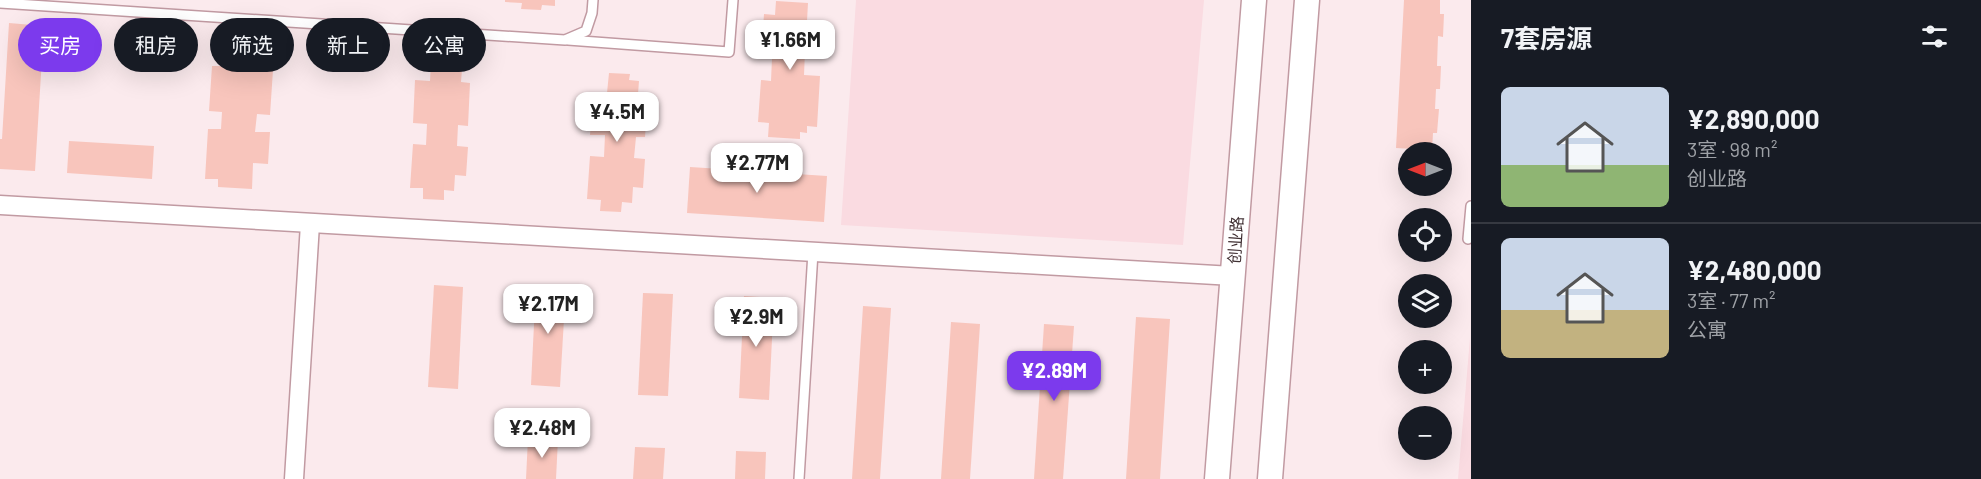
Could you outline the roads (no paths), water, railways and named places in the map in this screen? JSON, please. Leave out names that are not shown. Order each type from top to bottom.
[{"type":"main road","name":"创业路","points":[[1216,479],[1254,0]]},
{"type":"main road","points":[[1269,479],[1306,0]]},
{"type":"street","points":[[0,205],[1233,276]]},
{"type":"street","points":[[294,479],[310,224]]},
{"type":"lane","points":[[565,40],[586,30],[592,14],[593,0]]},
{"type":"lane","points":[[0,3],[729,52],[733,0]]},
{"type":"lane","points":[[1468,239],[1471,206]]},
{"type":"lane","points":[[799,479],[813,252]]}]
